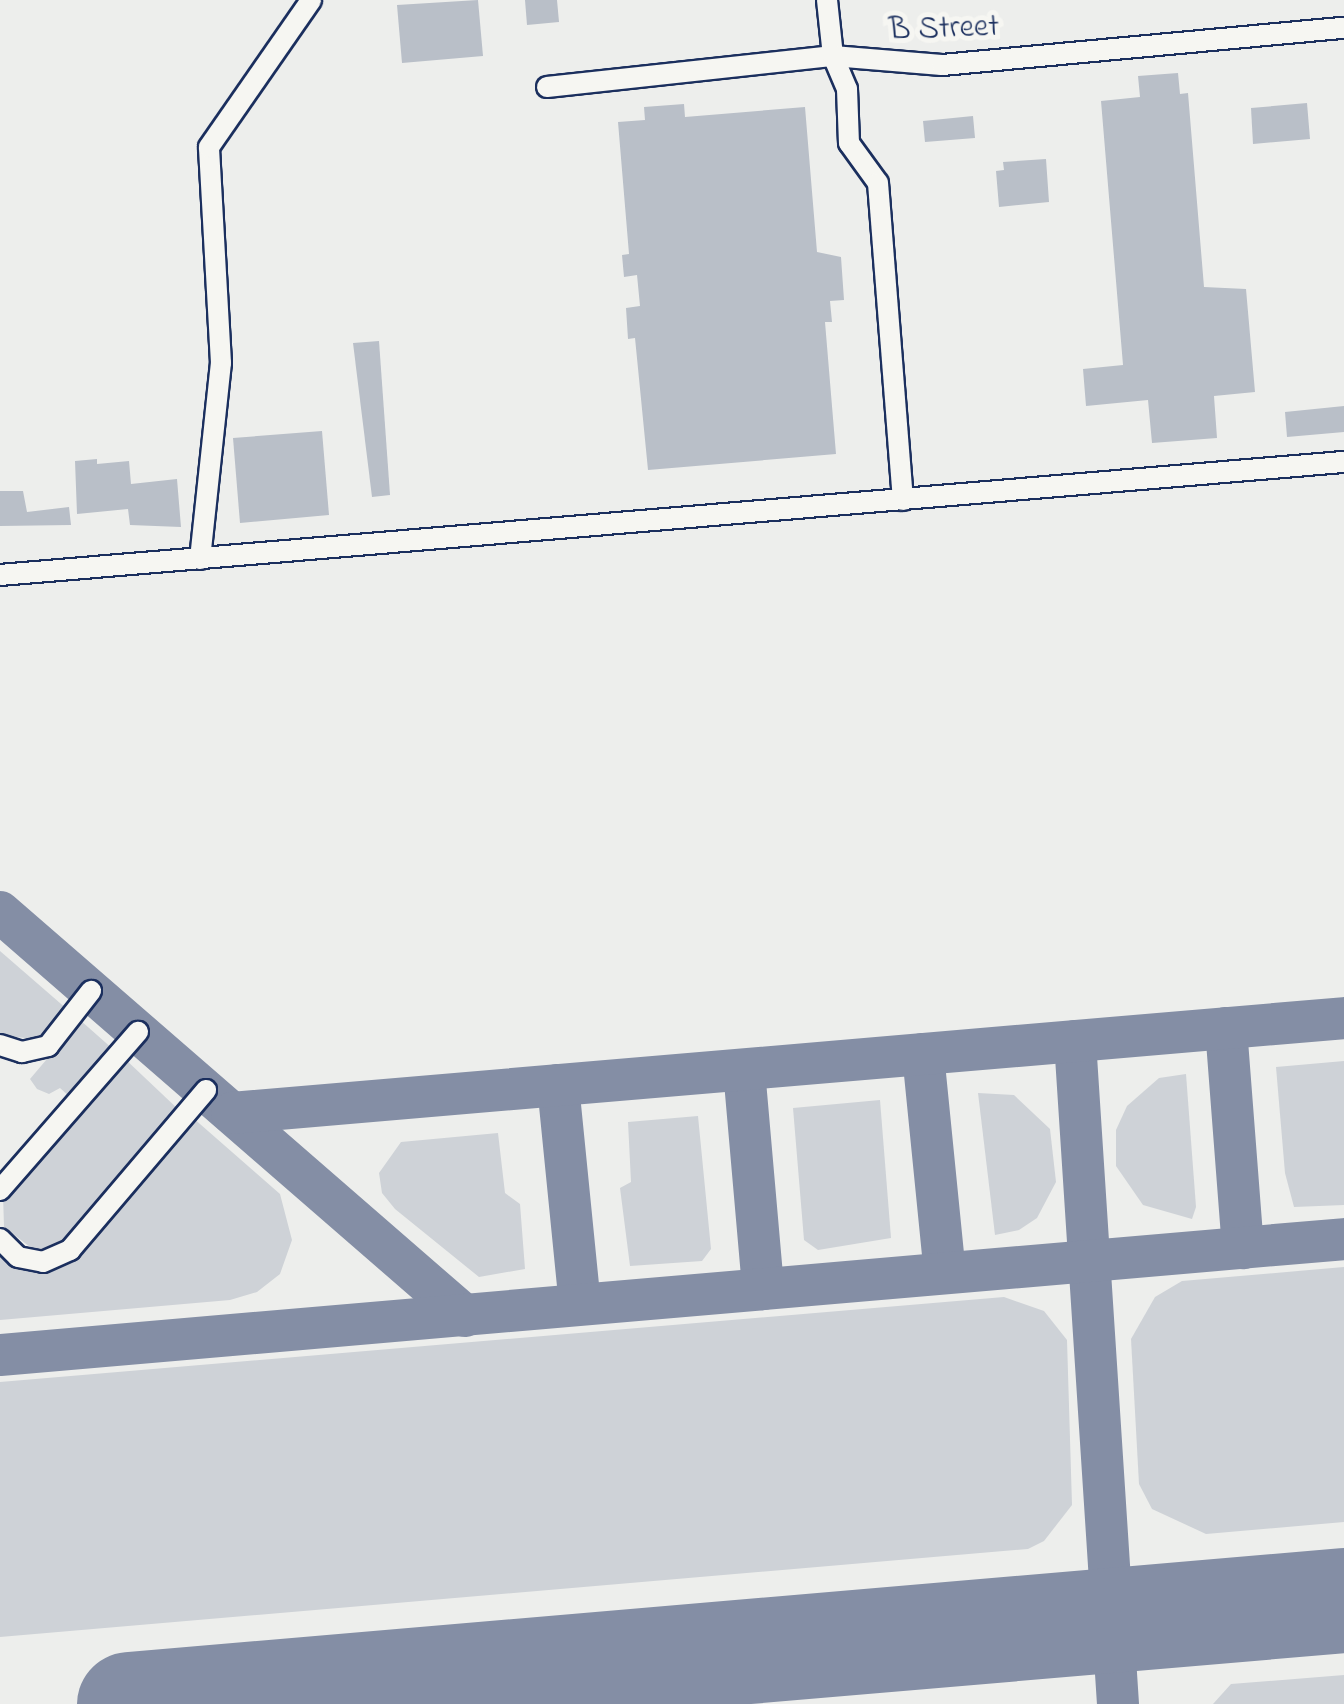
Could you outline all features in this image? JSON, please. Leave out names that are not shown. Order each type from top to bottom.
[{"type":"street","points":[[200,560],[221,364],[209,147],[311,0]]},
{"type":"street","points":[[827,0],[833,56],[847,89],[850,143],[878,183],[904,500]]},
{"type":"street","name":"B Street","points":[[547,87],[833,56],[942,65],[1344,28]]},
{"type":"street","points":[[0,575],[1344,462]]},
{"type":"street","points":[[0,1045],[22,1052],[48,1046],[91,991]]},
{"type":"street","points":[[0,1190],[138,1032]]},
{"type":"street","points":[[0,1239],[18,1257],[43,1262],[70,1250],[206,1090]]},
{"type":"shaded area","points":[[0,951],[68,1010],[42,1040],[0,1035]]},
{"type":"shaded area","points":[[80,1020],[114,1050],[71,1098],[60,1088],[49,1094],[37,1089],[30,1079]]},
{"type":"shaded area","points":[[124,1058],[180,1111],[63,1245],[34,1250],[4,1227],[3,1195]]},
{"type":"shaded area","points":[[1344,1061],[1344,1205],[1294,1207],[1285,1173],[1276,1067]]},
{"type":"shaded area","points":[[1186,1074],[1196,1207],[1192,1219],[1143,1205],[1116,1166],[1116,1130],[1127,1106],[1159,1078]]},
{"type":"shaded area","points":[[978,1093],[1014,1095],[1050,1129],[1056,1182],[1037,1218],[1019,1230],[995,1235]]},
{"type":"shaded area","points":[[880,1100],[891,1238],[818,1250],[804,1240],[793,1108]]},
{"type":"shaded area","points":[[698,1116],[711,1249],[702,1261],[630,1266],[620,1188],[631,1182],[628,1122]]},
{"type":"shaded area","points":[[192,1117],[280,1194],[292,1240],[280,1274],[257,1292],[230,1300],[0,1320],[0,1244],[52,1264]]},
{"type":"shaded area","points":[[498,1133],[505,1193],[520,1204],[525,1269],[479,1277],[395,1209],[382,1193],[379,1173],[401,1142]]},
{"type":"shaded area","points":[[1344,1267],[1344,1522],[1206,1534],[1152,1509],[1139,1484],[1131,1339],[1155,1297],[1182,1281]]},
{"type":"shaded area","points":[[1004,1297],[1044,1311],[1067,1340],[1072,1505],[1044,1541],[1028,1549],[0,1637],[0,1382]]},
{"type":"shaded area","points":[[1344,1675],[1344,1704],[1213,1704],[1231,1684]]},
{"type":"building","points":[[478,0],[483,56],[402,63],[397,5]]},
{"type":"building","points":[[525,0],[557,0],[559,22],[527,25]]},
{"type":"building","points":[[1178,73],[1180,94],[1188,93],[1204,287],[1246,289],[1255,392],[1214,396],[1217,438],[1152,443],[1148,400],[1086,406],[1083,369],[1123,365],[1101,101],[1140,97],[1138,76]]},
{"type":"building","points":[[1307,103],[1310,139],[1253,144],[1251,108]]},
{"type":"building","points":[[684,104],[685,117],[805,107],[817,252],[841,257],[844,300],[830,301],[832,322],[825,322],[836,454],[648,470],[635,338],[628,339],[626,308],[640,306],[637,275],[624,277],[622,255],[629,254],[618,122],[645,120],[644,107]]},
{"type":"building","points":[[973,116],[975,138],[925,142],[923,121]]},
{"type":"building","points":[[1046,159],[1049,202],[999,207],[996,171],[1004,170],[1003,162]]},
{"type":"building","points":[[379,341],[390,495],[372,497],[353,343]]},
{"type":"building","points":[[1344,406],[1344,432],[1287,437],[1285,412]]},
{"type":"building","points":[[322,431],[329,515],[240,523],[233,438]]},
{"type":"building","points":[[97,459],[97,464],[129,461],[131,484],[177,479],[181,527],[130,525],[128,509],[77,514],[75,461]]},
{"type":"building","points":[[0,491],[23,491],[27,512],[69,507],[71,525],[0,526]]},
{"type":"taxiway","points":[[0,912],[465,1316]]},
{"type":"taxiway","points":[[232,1113],[1344,1018]]},
{"type":"taxiway","points":[[1226,1028],[1243,1248]]},
{"type":"taxiway","points":[[1075,1041],[1118,1704]]},
{"type":"taxiway","points":[[923,1054],[945,1273]]},
{"type":"taxiway","points":[[744,1070],[763,1289]]},
{"type":"taxiway","points":[[558,1085],[580,1304]]},
{"type":"taxiway","points":[[0,1355],[1344,1239]]},
{"type":"runway","points":[[129,1704],[1344,1600]]}]
